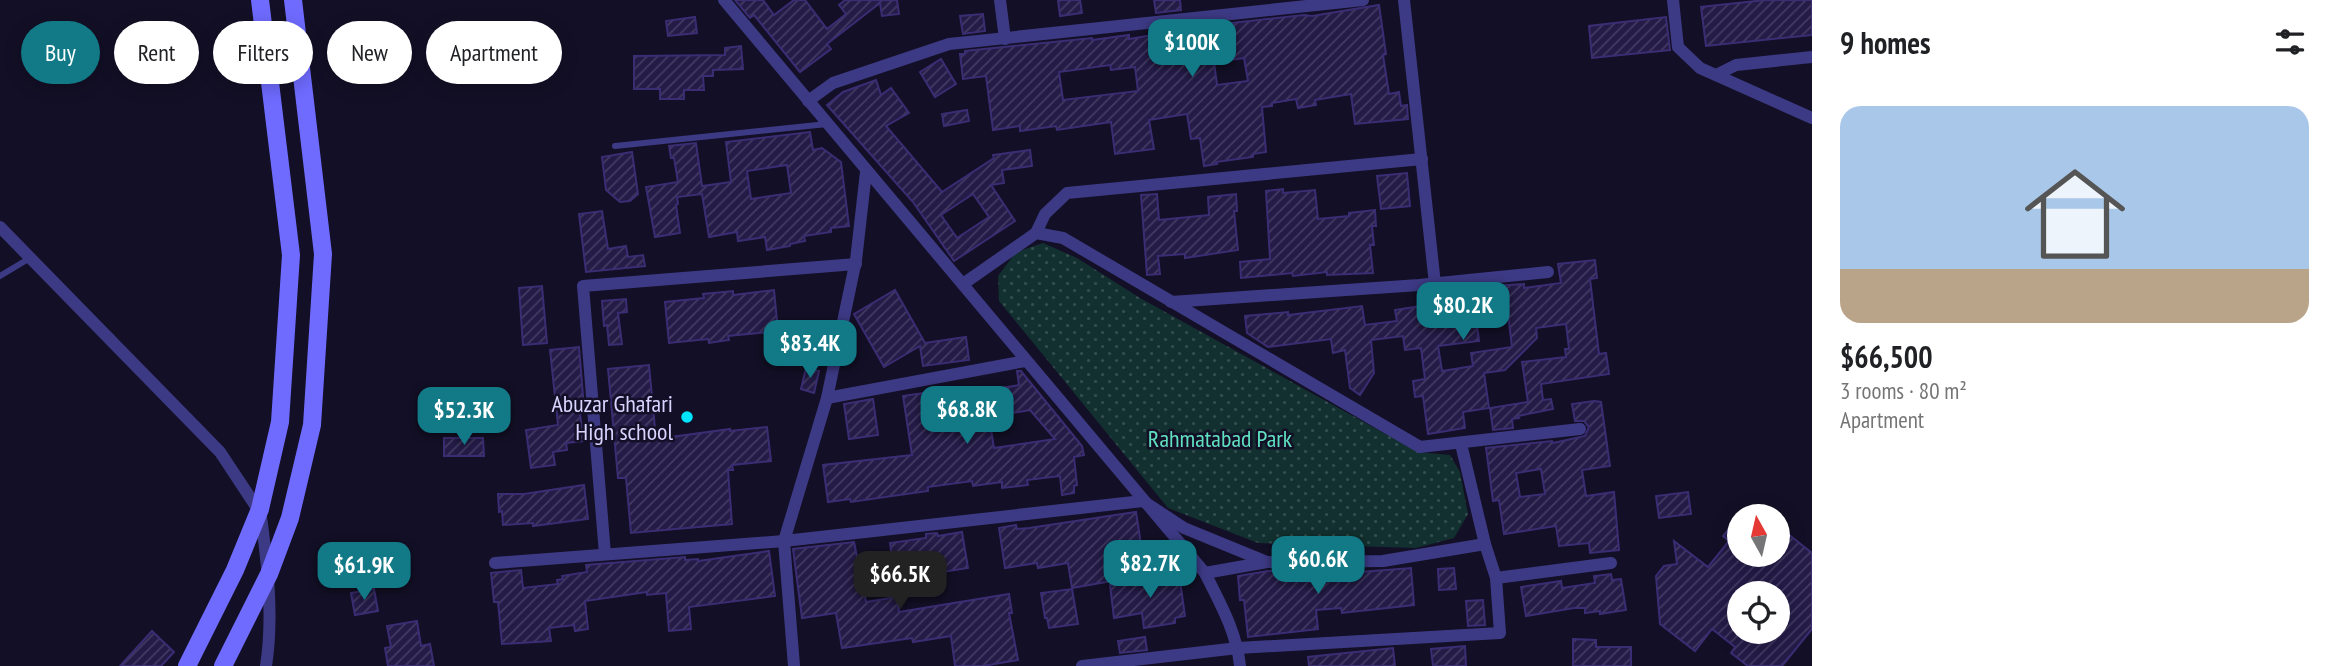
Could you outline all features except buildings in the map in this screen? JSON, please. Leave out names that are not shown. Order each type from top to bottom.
[{"type":"main road","points":[[187,666],[235,570],[260,509],[280,422],[291,255],[260,0]]},
{"type":"main road","points":[[223,666],[269,573],[290,517],[312,425],[323,254],[293,0]]},
{"type":"street","points":[[724,0],[1205,573],[1223,608],[1238,648],[1240,666]]},
{"type":"street","points":[[1000,0],[1005,39]]},
{"type":"street","points":[[808,101],[833,83],[949,44],[1363,0]]},
{"type":"street","points":[[1404,0],[1435,284]]},
{"type":"street","points":[[1673,0],[1678,47],[1700,68],[1812,118]]},
{"type":"street","points":[[1716,75],[1735,65],[1812,57]]},
{"type":"street","points":[[962,284],[1036,233],[1045,214],[1067,193],[1422,159]]},
{"type":"street","points":[[794,666],[784,541],[827,398],[856,264],[866,172]]},
{"type":"street","points":[[0,226],[220,452],[260,509],[269,573],[269,646],[266,666]]},
{"type":"street","points":[[1036,233],[1063,238],[1420,447],[1580,429]]},
{"type":"street","points":[[604,554],[583,286],[856,264]]},
{"type":"street","points":[[1171,302],[1435,284],[1548,272]]},
{"type":"street","points":[[827,398],[1025,361]]},
{"type":"street","points":[[1082,666],[1238,648],[1500,633],[1496,578],[1461,443]]},
{"type":"street","points":[[495,563],[784,541],[1143,501],[1184,528],[1267,562]]},
{"type":"street","points":[[1205,573],[1267,562],[1383,561],[1486,544]]},
{"type":"street","points":[[1496,578],[1611,563]]},
{"type":"lane","points":[[615,146],[827,124]]},
{"type":"lane","points":[[0,276],[30,258]]},
{"type":"green space","name":"Rahmatabad Park","points":[[1043,243],[1077,258],[1140,298],[1418,452],[1450,455],[1460,472],[1468,514],[1454,538],[1416,548],[1258,543],[1168,508],[999,301],[998,276],[1016,252]]},
{"type":"place","name":"Abuzar Ghafari High school","points":[[687,417]]}]
